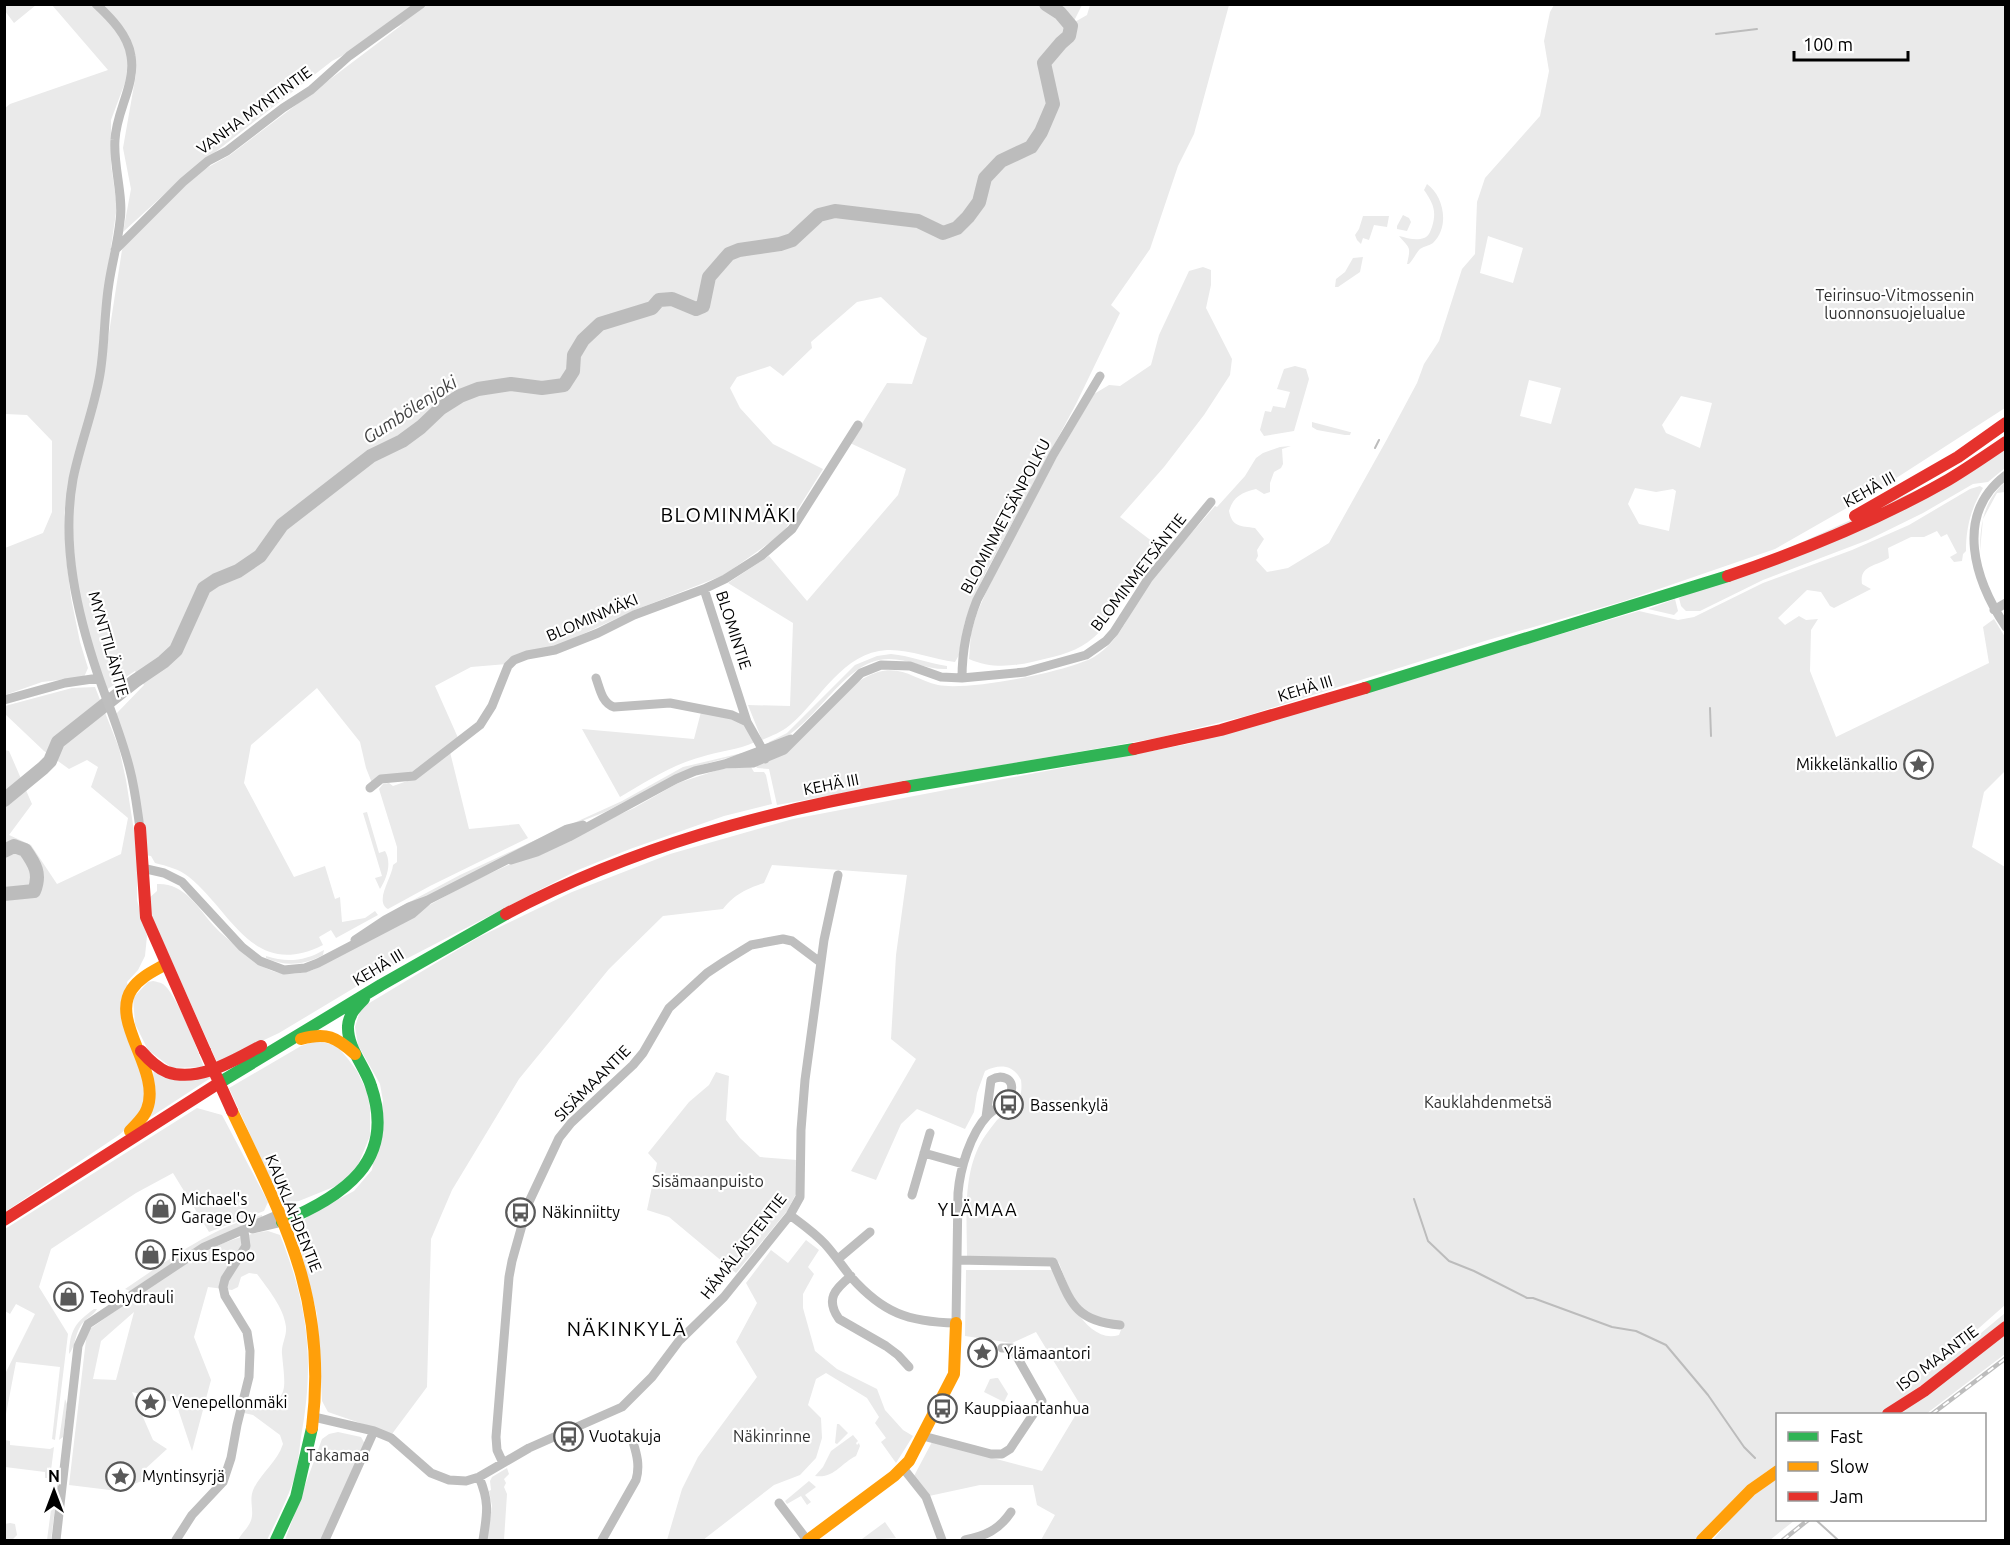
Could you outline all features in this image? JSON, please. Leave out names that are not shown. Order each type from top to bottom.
[{"type":"main road","name":"KEHÄ III","points":[[1740,571],[1846,521],[1958,457],[2006,423]]},
{"type":"main road","name":"KEHÄ III","points":[[4,1220],[312,1026],[451,943],[555,888],[644,851],[700,833],[818,803],[1084,759],[1202,734],[1359,690],[1676,592],[1810,547],[1852,530],[1947,480],[2006,441]]},
{"type":"main road","name":"MYNTTILÄNTIE","points":[[140,828],[145,913],[232,1111]]},
{"type":"main road","points":[[116,1148],[143,1117],[148,1108],[150,1088],[141,1051],[128,1021],[126,1003],[128,995],[140,979],[166,964]]},
{"type":"main road","points":[[281,1218],[336,1194],[359,1176],[372,1151],[377,1121],[374,1095],[369,1079],[356,1054],[348,1028],[354,1010],[375,988]]},
{"type":"main road","points":[[141,1051],[158,1067],[168,1072],[191,1074],[228,1063],[284,1035],[312,1026]]},
{"type":"main road","points":[[283,1044],[327,1034],[339,1040],[356,1054]]},
{"type":"main road","name":"KAUKLAHDENTIE","points":[[232,1111],[281,1218],[303,1278],[313,1324],[317,1388],[314,1417],[298,1493],[276,1540]]},
{"type":"main road","points":[[807,1540],[903,1468],[909,1461],[954,1374],[956,1323]]},
{"type":"main road","name":"ISO MAANTIE","points":[[1890,1413],[1924,1391],[2006,1327]]},
{"type":"main road","points":[[1702,1540],[1740,1500],[1776,1472]]},
{"type":"street","name":"MYNTTILÄNTIE","points":[[96,4],[117,26],[131,55],[132,68],[129,86],[116,124],[116,178],[121,220],[108,286],[100,373],[93,411],[74,479],[69,528],[70,560],[80,612],[132,777],[140,828]]},
{"type":"street","name":"VANHA MYNTINTIE","points":[[114,251],[183,182],[208,161],[227,151],[283,108],[311,90],[349,56],[421,4]]},
{"type":"street","name":"BLOMINMETSÄNPOLKU","points":[[962,678],[966,633],[977,600],[1043,473],[1100,376]]},
{"type":"street","name":"BLOMINTIE","points":[[764,755],[747,722],[704,589],[725,579],[761,556],[792,529],[858,425]]},
{"type":"street","points":[[2006,475],[1991,488],[1983,499],[1975,529],[1975,557],[1979,577],[1994,610],[2006,627]]},
{"type":"street","name":"BLOMINMETSÄNTIE","points":[[142,868],[164,873],[182,882],[242,947],[260,961],[284,970],[305,968],[349,946],[357,938],[409,907],[511,860],[534,845],[567,830],[596,821],[676,779],[695,771],[725,764],[743,764],[784,750],[851,682],[870,668],[881,664],[895,664],[910,666],[941,677],[962,678],[1006,675],[1046,668],[1086,655],[1114,632],[1142,586],[1211,502]]},
{"type":"street","name":"BLOMINMÄKI","points":[[370,788],[381,779],[414,776],[480,725],[492,706],[508,666],[514,660],[526,655],[555,650],[598,633],[634,615],[704,589]]},
{"type":"street","points":[[1994,610],[2006,603]]},
{"type":"street","points":[[4,700],[64,683],[99,678]]},
{"type":"street","points":[[596,678],[602,697],[608,705],[614,707],[674,704],[732,715],[747,722]]},
{"type":"street","name":"HÄMÄLÄISTENTIE","points":[[479,1477],[529,1448],[622,1407],[652,1377],[679,1341],[716,1306],[790,1215],[800,1197],[805,1080],[820,962],[838,875]]},
{"type":"street","name":"SISÄMAANTIE","points":[[502,1463],[497,1450],[496,1437],[509,1277],[528,1204],[558,1138],[633,1065],[643,1053],[669,1008],[707,973],[724,961],[751,945],[783,939],[792,941],[820,962]]},
{"type":"street","points":[[790,1215],[820,1240],[873,1299],[899,1315],[925,1322],[956,1323],[958,1193],[963,1164],[986,1117]]},
{"type":"street","points":[[912,1195],[930,1133]]},
{"type":"street","points":[[924,1153],[963,1164]]},
{"type":"street","points":[[56,1540],[78,1346],[83,1330],[88,1324],[204,1247],[244,1231],[266,1218],[281,1218]]},
{"type":"street","points":[[176,1540],[192,1515],[223,1482],[231,1458],[249,1377],[250,1351],[247,1332],[225,1296],[223,1287],[225,1279],[246,1246],[244,1231]]},
{"type":"street","points":[[837,1259],[870,1232]]},
{"type":"street","points":[[957,1260],[1053,1262],[1063,1285],[1080,1312],[1095,1322],[1120,1325]]},
{"type":"street","points":[[850,1276],[834,1292],[832,1302],[835,1314],[839,1319],[893,1351],[909,1367]]},
{"type":"street","points":[[923,1436],[991,1454],[1002,1454],[1010,1449],[1042,1401],[1012,1348],[1002,1348]]},
{"type":"street","points":[[314,1417],[374,1431],[400,1444],[424,1467],[440,1477],[459,1481],[479,1477],[487,1497],[488,1507],[483,1540]]},
{"type":"street","points":[[325,1540],[374,1431]]},
{"type":"street","points":[[602,1540],[636,1480],[638,1465],[633,1442]]},
{"type":"street","points":[[903,1468],[926,1497],[942,1540]]},
{"type":"street","points":[[779,1503],[807,1540]]},
{"type":"street","points":[[965,1540],[992,1532],[1011,1512]]},
{"type":"green space","points":[[4,5],[36,5],[14,23],[5,11]]},
{"type":"green space","points":[[52,5],[90,5],[101,12],[115,28],[125,47],[128,60],[126,80],[111,120],[111,165],[117,206],[102,308],[98,365],[64,513],[71,598],[88,668],[84,677],[42,682],[5,695],[5,548],[43,533],[52,512],[52,441],[27,415],[5,414],[4,109],[10,104],[108,70]]},
{"type":"green space","points":[[100,5],[1082,5],[1073,23],[1087,15],[1090,5],[1229,5],[1194,134],[1178,166],[1150,249],[1111,305],[1120,313],[1076,404],[985,574],[970,607],[964,625],[959,655],[955,662],[895,650],[871,653],[845,668],[790,725],[762,740],[748,705],[790,706],[793,623],[728,583],[769,556],[807,601],[898,495],[906,469],[850,443],[887,383],[912,384],[927,338],[881,297],[857,302],[811,342],[812,348],[783,376],[770,366],[737,377],[730,388],[740,408],[773,444],[823,469],[786,528],[772,541],[724,575],[635,610],[557,646],[507,664],[471,667],[435,686],[459,740],[411,775],[372,783],[360,742],[317,688],[251,745],[244,783],[294,877],[325,866],[335,899],[340,897],[342,922],[365,918],[375,911],[378,915],[336,938],[331,930],[319,937],[323,945],[299,954],[279,954],[261,948],[246,938],[189,877],[177,870],[155,863],[151,856],[145,855],[116,714],[144,685],[135,671],[106,690],[77,585],[72,541],[73,495],[102,378],[122,250],[135,231],[203,170],[230,155],[403,24],[332,61],[182,178],[123,232],[131,189],[123,148],[136,74],[131,44]]},
{"type":"green space","name":"Teirinsuo-Vitmossenin luonnonsuojelualue","points":[[1554,5],[2005,5],[2005,408],[1873,493],[1775,549],[1624,601],[1488,640],[1246,716],[1157,738],[777,805],[769,769],[756,766],[850,687],[864,678],[878,672],[894,670],[938,685],[993,683],[1062,669],[1094,657],[1118,634],[1142,595],[1172,555],[1245,476],[1256,458],[1263,453],[1291,446],[1282,449],[1283,464],[1274,472],[1270,492],[1264,494],[1256,489],[1246,492],[1233,502],[1229,511],[1235,523],[1255,528],[1264,539],[1257,550],[1256,560],[1267,572],[1288,568],[1329,543],[1417,383],[1424,364],[1439,341],[1462,269],[1475,254],[1477,202],[1485,178],[1540,116],[1549,71],[1544,41],[1550,12]],"holes":[[[1488,236],[1523,248],[1513,283],[1480,273]],[[1529,380],[1561,388],[1551,424],[1520,416]],[[1681,396],[1712,403],[1700,448],[1666,433],[1662,425]],[[1635,488],[1656,492],[1673,489],[1676,491],[1669,531],[1639,524],[1628,504]]]},
{"type":"green space","points":[[1427,184],[1438,196],[1441,204],[1442,229],[1433,243],[1420,249],[1407,264],[1409,248],[1399,236],[1421,239],[1429,234],[1432,227],[1433,207],[1424,190]]},
{"type":"green space","points":[[1403,215],[1411,222],[1407,231],[1397,229]]},
{"type":"green space","points":[[1363,216],[1389,216],[1387,227],[1374,225],[1369,240],[1363,238],[1361,244],[1355,235]]},
{"type":"green space","points":[[1363,257],[1360,272],[1335,287],[1336,279],[1345,272],[1353,258]]},
{"type":"green space","points":[[1203,267],[1211,270],[1211,285],[1206,308],[1232,359],[1230,375],[1204,415],[1164,467],[1120,517],[1161,548],[1104,627],[1082,646],[1061,655],[1016,665],[992,665],[969,659],[971,633],[987,590],[1048,472],[1094,394],[1109,385],[1120,386],[1151,365],[1159,335],[1189,271]]},
{"type":"green space","points":[[1295,366],[1306,369],[1309,379],[1294,431],[1264,436],[1260,430],[1265,411],[1271,412],[1273,406],[1285,408],[1290,392],[1277,389],[1284,369]]},
{"type":"green space","points":[[1312,422],[1351,432],[1350,435],[1345,435],[1317,430],[1312,427]]},
{"type":"green space","points":[[2005,450],[2005,468],[1988,482],[1973,484],[1923,513],[1868,540],[1763,580],[1700,611],[1686,611],[1681,606],[1679,598]]},
{"type":"green space","points":[[2005,482],[2005,492],[1997,493],[1983,519],[1992,497]]},
{"type":"green space","name":"Kauklahdenmetsä","points":[[1980,486],[1983,488],[1970,518],[1966,551],[1962,561],[1954,562],[1950,557],[1957,553],[1947,534],[1941,537],[1937,531],[1924,537],[1911,537],[1888,548],[1889,558],[1863,573],[1862,584],[1871,589],[1834,608],[1830,606],[1821,592],[1807,590],[1778,618],[1785,625],[1799,616],[1806,620],[1818,619],[1811,630],[1810,671],[1836,737],[1989,663],[1983,627],[1994,619],[2005,637],[2005,771],[1984,792],[1972,847],[2005,867],[2005,1305],[1953,1351],[1930,1366],[1931,1370],[1956,1354],[2005,1313],[2005,1321],[1960,1358],[1881,1413],[1776,1413],[1776,1466],[1744,1490],[1697,1540],[1041,1540],[1055,1515],[1037,1505],[1033,1485],[980,1485],[929,1496],[914,1476],[932,1442],[1042,1471],[1081,1406],[1036,1332],[1012,1343],[965,1336],[966,1270],[1053,1270],[1071,1303],[1087,1325],[1107,1336],[1119,1335],[1124,1322],[1099,1320],[1080,1308],[1070,1291],[1059,1263],[1054,1258],[967,1257],[967,1196],[976,1152],[997,1120],[1016,1104],[1021,1094],[1021,1080],[1010,1068],[995,1067],[985,1071],[977,1093],[974,1112],[965,1129],[917,1109],[901,1124],[876,1180],[851,1171],[916,1059],[891,1039],[896,955],[907,875],[772,865],[764,883],[741,893],[723,909],[663,916],[609,969],[519,1079],[452,1190],[431,1239],[427,1387],[392,1434],[328,1412],[322,1401],[317,1314],[298,1239],[299,1226],[309,1215],[354,1191],[372,1170],[383,1101],[380,1084],[358,1045],[355,1027],[361,1008],[479,937],[572,892],[670,854],[793,819],[1188,744],[1639,611],[1678,620],[1694,617],[1763,583],[1852,550],[1909,525],[1970,489]]},
{"type":"green space","points":[[1675,599],[1678,611],[1674,615],[1648,609]]},
{"type":"green space","points":[[891,654],[947,666],[947,669],[896,659],[879,660],[864,666],[838,687],[800,726],[786,737],[770,745],[769,742],[787,733],[855,665],[877,656]]},
{"type":"green space","points":[[95,687],[119,748],[137,850],[137,900],[147,936],[145,956],[138,970],[127,982],[146,1098],[137,1119],[119,1135],[5,1212],[5,750],[9,751],[32,804],[9,835],[31,845],[57,884],[121,854],[128,818],[91,787],[98,767],[87,760],[69,769],[44,751],[5,714],[5,706],[72,688]]},
{"type":"green space","points":[[701,712],[742,721],[755,742],[690,760],[659,774],[620,797],[582,729],[694,739]]},
{"type":"green space","points":[[450,752],[469,829],[519,824],[528,838],[388,909],[384,905],[383,895],[393,865],[397,862],[397,847],[379,789],[383,784],[389,783],[393,786],[416,778]]},
{"type":"green space","points":[[742,753],[680,773],[605,812],[554,832],[622,801],[683,767]]},
{"type":"green space","points":[[751,767],[754,772],[764,772],[766,775],[772,804],[724,816],[578,870],[379,973],[279,1033],[217,1062],[151,915],[148,899],[157,891],[157,884],[175,887],[190,898],[214,926],[247,956],[272,971],[301,973],[313,970],[469,883],[634,808],[678,783],[721,769]]},
{"type":"green space","points":[[367,812],[379,853],[385,851],[388,860],[387,875],[380,889],[375,878],[382,876],[363,813]]},
{"type":"green space","points":[[542,837],[429,896],[398,908],[460,875]]},
{"type":"green space","points":[[324,950],[323,955],[302,963],[280,963],[266,958],[266,956],[281,960],[296,960],[310,957]]},
{"type":"green space","points":[[148,982],[163,984],[174,999],[204,1067],[172,1068],[148,1050],[135,1024],[133,998]]},
{"type":"green space","points":[[316,1041],[336,1045],[357,1071],[367,1092],[370,1108],[370,1136],[355,1172],[336,1186],[289,1203],[283,1199],[271,1181],[229,1088],[301,1046]]},
{"type":"green space","points":[[154,1069],[223,1070],[146,1120]]},
{"type":"green space","name":"Sisämaanpuisto","points":[[716,1072],[729,1076],[726,1120],[740,1138],[760,1157],[797,1160],[796,1194],[787,1211],[736,1273],[669,1217],[647,1210],[657,1163],[648,1153],[689,1102],[709,1085]]},
{"type":"green space","points":[[197,1108],[222,1115],[268,1202],[264,1211],[209,1232],[173,1173],[136,1193],[51,1249],[39,1287],[68,1334],[55,1440],[52,1439],[60,1367],[16,1362],[6,1414],[4,1413],[4,1376],[35,1314],[16,1304],[10,1314],[5,1311],[5,1229]]},
{"type":"green space","points":[[262,1215],[195,1248],[130,1291],[125,1289],[209,1236],[226,1227]]},
{"type":"green space","points":[[268,1231],[280,1235],[290,1261],[303,1310],[308,1359],[308,1384],[295,1477],[267,1540],[238,1540],[251,1520],[254,1488],[283,1444],[280,1435],[253,1415],[244,1413],[247,1399],[272,1401],[279,1398],[284,1386],[282,1351],[286,1330],[285,1320],[275,1299],[257,1274],[249,1273],[241,1277],[238,1287],[232,1290],[208,1287],[194,1337],[211,1380],[192,1451],[176,1403],[132,1392],[153,1440],[167,1449],[144,1470],[146,1479],[118,1491],[69,1485],[87,1331],[196,1256],[244,1236]],"holes":[[[134,1312],[116,1380],[93,1379],[101,1341]]]},
{"type":"green space","name":"Näkinrinne","points":[[806,1240],[819,1250],[808,1267],[814,1274],[803,1294],[803,1308],[815,1351],[837,1369],[877,1389],[885,1410],[903,1430],[913,1436],[896,1463],[881,1442],[886,1438],[875,1423],[879,1417],[867,1398],[826,1373],[816,1379],[808,1405],[821,1418],[822,1438],[816,1458],[800,1475],[774,1485],[703,1540],[667,1540],[682,1489],[698,1457],[757,1377],[736,1342],[757,1303],[746,1283],[771,1250],[788,1263]]},
{"type":"green space","points":[[97,1309],[80,1327],[69,1354],[72,1333],[82,1319]]},
{"type":"green space","points":[[2005,1332],[2005,1354],[1927,1413],[1898,1413]]},
{"type":"green space","points":[[998,1378],[1008,1394],[1004,1402],[984,1392],[990,1379]]},
{"type":"green space","points":[[65,1399],[67,1404],[63,1437],[59,1440]]},
{"type":"green space","points":[[837,1424],[848,1433],[837,1444],[835,1443]]},
{"type":"green space","name":"Takamaa","points":[[338,1432],[361,1437],[365,1444],[322,1540],[285,1540],[322,1439]]},
{"type":"green space","points":[[853,1435],[858,1441],[857,1445],[859,1443],[860,1446],[856,1456],[832,1473],[815,1476],[823,1467],[831,1451]]},
{"type":"green space","points":[[5,1440],[10,1441],[10,1445],[50,1449],[54,1447],[50,1478],[45,1478],[45,1472],[5,1467]]},
{"type":"green space","points":[[507,1468],[509,1474],[504,1479],[507,1494],[504,1540],[487,1540],[492,1506],[490,1481],[492,1477]]},
{"type":"green space","points":[[1776,1480],[1776,1521],[1794,1521],[1770,1540],[1713,1540],[1742,1506]]},
{"type":"green space","points":[[809,1481],[816,1487],[805,1495],[811,1502],[807,1505],[801,1496],[787,1504],[785,1501]]},
{"type":"green space","points":[[54,1487],[57,1491],[51,1540],[47,1540]]},
{"type":"green space","points":[[885,1522],[896,1538],[862,1539]]},
{"type":"green space","points":[[5,1524],[15,1524],[17,1535],[12,1540],[5,1539]]},
{"type":"waterway","name":"Gumbölenjoki","points":[[4,800],[50,761],[58,742],[176,650],[204,588],[238,571],[260,556],[282,525],[371,456],[402,441],[441,408],[460,396],[478,389],[511,384],[542,388],[564,385],[573,371],[574,355],[583,340],[600,324],[652,308],[659,300],[672,299],[696,309],[703,306],[709,277],[729,254],[792,240],[819,215],[835,211],[918,221],[943,233],[957,228],[979,202],[985,178],[1001,161],[1031,147],[1041,132],[1053,104],[1044,63],[1069,36],[1071,26],[1060,13],[1046,4]]},
{"type":"waterway","points":[[1716,34],[1757,29]]},
{"type":"waterway","points":[[1375,448],[1379,440]]},
{"type":"waterway","points":[[1710,708],[1711,736]]},
{"type":"waterway","name":"Gumbölenjoki","points":[[4,851],[14,846],[25,850],[37,874],[34,891],[4,894]]},
{"type":"waterway","points":[[1414,1199],[1428,1241],[1449,1261],[1527,1298],[1533,1298],[1612,1327],[1636,1331],[1666,1345],[1708,1395],[1744,1447],[1755,1458]]},
{"type":"waterway","points":[[1817,1521],[1838,1540]]},
{"type":"railway","points":[[1933,1413],[2006,1358]]},
{"type":"railway","points":[[1783,1540],[1807,1521]]},
{"type":"traffic: fast","points":[[1365,688],[1728,576]]},
{"type":"traffic: fast","points":[[905,787],[1134,749]]},
{"type":"traffic: fast","points":[[219,1083],[381,985],[506,914]]},
{"type":"traffic: fast","points":[[282,1222],[304,1212],[344,1188],[359,1173],[370,1156],[377,1136],[377,1113],[371,1086],[348,1034],[351,1014],[364,999]]},
{"type":"traffic: fast","points":[[276,1540],[296,1497],[312,1428]]},
{"type":"traffic: slow","points":[[130,1131],[146,1112],[150,1094],[148,1078],[127,1016],[127,1002],[132,989],[139,981],[166,964]]},
{"type":"traffic: slow","points":[[301,1039],[325,1036],[336,1040],[355,1054]]},
{"type":"traffic: slow","points":[[232,1111],[285,1227],[308,1301],[314,1340],[315,1382],[312,1428]]},
{"type":"traffic: slow","points":[[808,1540],[894,1476],[909,1461],[954,1374],[956,1323]]},
{"type":"traffic: slow","points":[[1702,1540],[1751,1490],[1776,1472]]},
{"type":"traffic: jam","points":[[1855,516],[1958,457],[2006,423]]},
{"type":"traffic: jam","points":[[1728,576],[1813,545],[1922,495],[2006,442]]},
{"type":"traffic: jam","points":[[1134,749],[1221,730],[1365,688]]},
{"type":"traffic: jam","points":[[506,914],[603,869],[701,834],[801,808],[905,787]]},
{"type":"traffic: jam","points":[[140,828],[146,917],[205,1051]]},
{"type":"traffic: jam","points":[[141,1051],[167,1072],[191,1075],[216,1068],[261,1046]]},
{"type":"traffic: jam","points":[[205,1051],[232,1111]]},
{"type":"traffic: jam","points":[[4,1220],[219,1083]]},
{"type":"traffic: jam","points":[[1890,1413],[1924,1391],[2006,1327]]},
{"type":"place","name":"Mikkelänkallio","points":[[1919,764]]},
{"type":"place","name":"Bassenkylä","points":[[1009,1105]]},
{"type":"place","name":"Michael's Garage Oy","points":[[160,1208]]},
{"type":"place","name":"Näkinniitty","points":[[521,1212]]},
{"type":"place","name":"Fixus Espoo","points":[[150,1255]]},
{"type":"place","name":"Teohydrauli","points":[[69,1297]]},
{"type":"place","name":"Ylämaantori","points":[[983,1353]]},
{"type":"place","name":"Venepellonmäki","points":[[151,1402]]},
{"type":"place","name":"Kauppiaantanhua","points":[[943,1408]]},
{"type":"place","name":"Vuotakuja","points":[[568,1436]]},
{"type":"place","name":"Myntinsyrjä","points":[[121,1476]]},
{"type":"district","name":"BLOMINMÄKI","points":[[729,515]]},
{"type":"district","name":"YLÄMAA","points":[[978,1210]]},
{"type":"district","name":"NÄKINKYLÄ","points":[[627,1329]]}]
